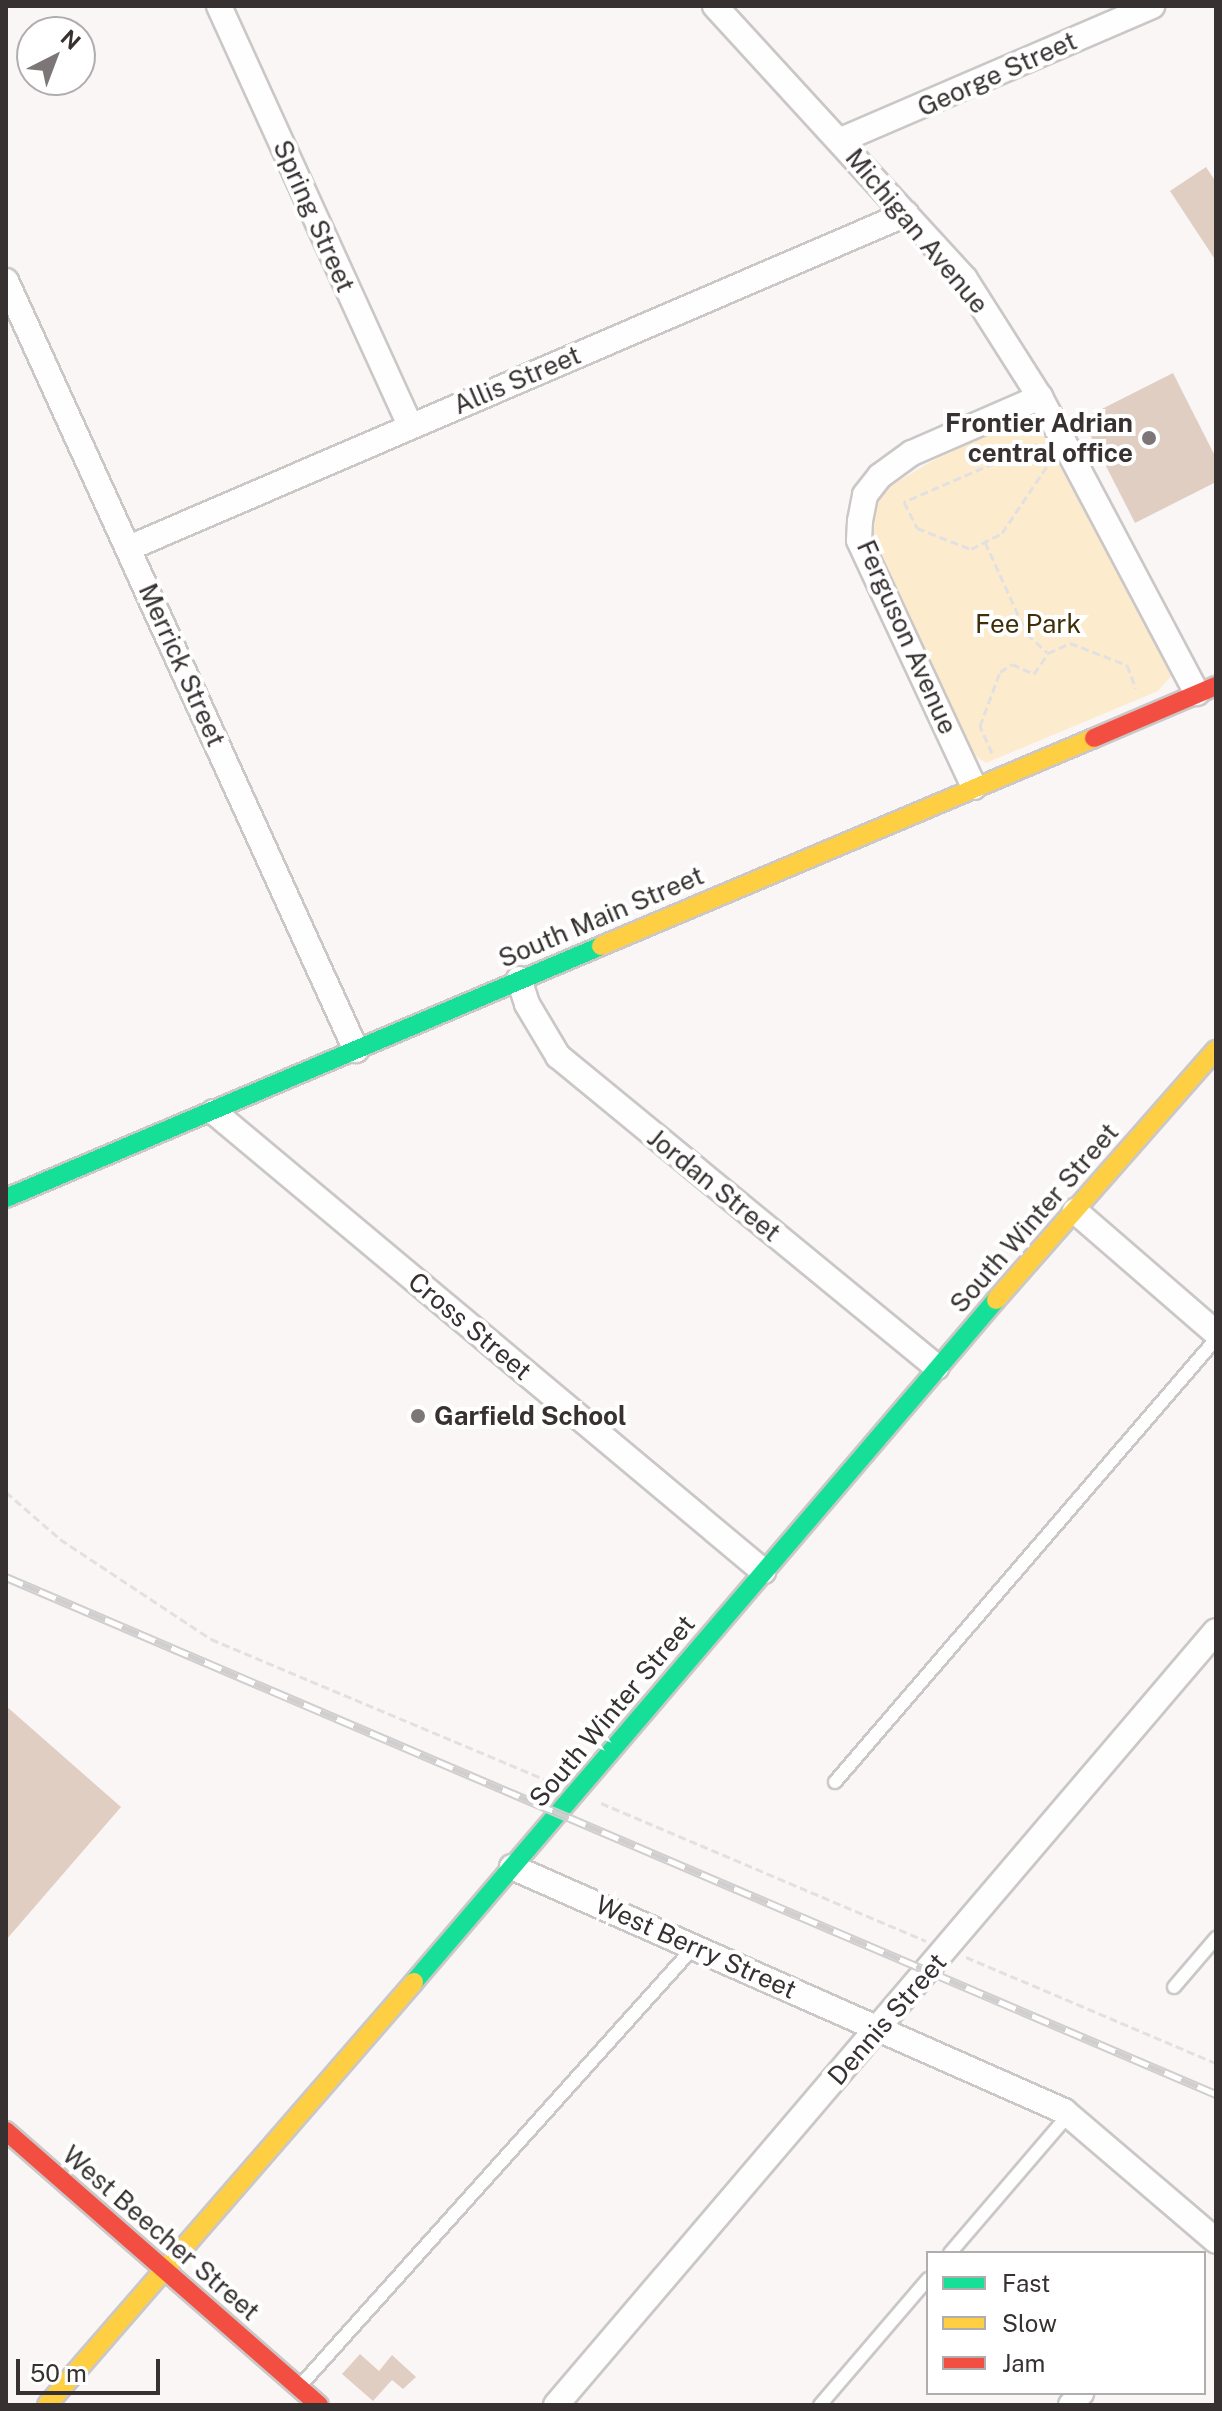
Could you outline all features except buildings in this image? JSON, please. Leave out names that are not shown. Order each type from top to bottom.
[{"type":"street","name":"Spring Street","points":[[219,6],[410,426]]},
{"type":"street","name":"Michigan Avenue","points":[[715,6],[841,140],[965,279],[1040,397],[1207,690]]},
{"type":"street","name":"George Street","points":[[841,140],[1152,6]]},
{"type":"street","name":"Allis Street","points":[[129,548],[906,214]]},
{"type":"street","name":"Merrick Street","points":[[6,281],[356,1050]]},
{"type":"street","name":"Ferguson Avenue","points":[[974,787],[859,540],[860,521],[865,495],[880,476],[912,453],[1040,397]]},
{"type":"street","name":"South Main Street","points":[[6,1198],[1207,690]]},
{"type":"street","name":"Jordan Street","points":[[519,979],[527,1004],[558,1056],[937,1367]]},
{"type":"street","name":"South Winter Street","points":[[47,2405],[512,1867],[937,1367],[1216,1050]]},
{"type":"street","name":"Cross Street","points":[[214,1112],[763,1571]]},
{"type":"street","points":[[1075,1211],[1216,1333]]},
{"type":"street","name":"Dennis Street","points":[[556,2405],[1216,1631]]},
{"type":"street","name":"West Berry Street","points":[[512,1867],[879,2027],[1069,2114],[1212,2242]]},
{"type":"street","name":"West Beecher Street","points":[[6,2131],[319,2405]]},
{"type":"lane","points":[[835,1782],[1216,1339]]},
{"type":"lane","points":[[1174,1987],[1216,1938]]},
{"type":"lane","points":[[299,2387],[695,1946]]},
{"type":"lane","points":[[952,2251],[1069,2114]]},
{"type":"lane","points":[[820,2405],[926,2281]]},
{"type":"path","points":[[1038,444],[904,502],[917,528],[971,549],[1002,533],[1049,463]]},
{"type":"path","points":[[985,542],[1027,634],[1048,653]]},
{"type":"path","points":[[992,753],[980,726],[1000,672],[1012,664],[1034,674],[1048,653],[1070,643],[1127,665],[1138,691]]},
{"type":"green space","name":"Fee Park","points":[[1032,414],[1172,675],[1158,691],[986,763],[973,754],[868,524],[874,496],[932,461]]},
{"type":"railway","points":[[6,1577],[1216,2094]]},
{"type":"traffic: fast","points":[[6,1198],[601,946]]},
{"type":"traffic: fast","points":[[414,1982],[996,1300]]},
{"type":"traffic: slow","points":[[601,946],[1094,738]]},
{"type":"traffic: slow","points":[[996,1300],[1216,1050]]},
{"type":"traffic: slow","points":[[47,2405],[414,1982]]},
{"type":"traffic: jam","points":[[1094,738],[1216,686]]},
{"type":"traffic: jam","points":[[6,2131],[319,2405]]},
{"type":"place","name":"Frontier Adrian central office","points":[[1149,438]]},
{"type":"place","name":"Garfield School","points":[[418,1416]]}]
